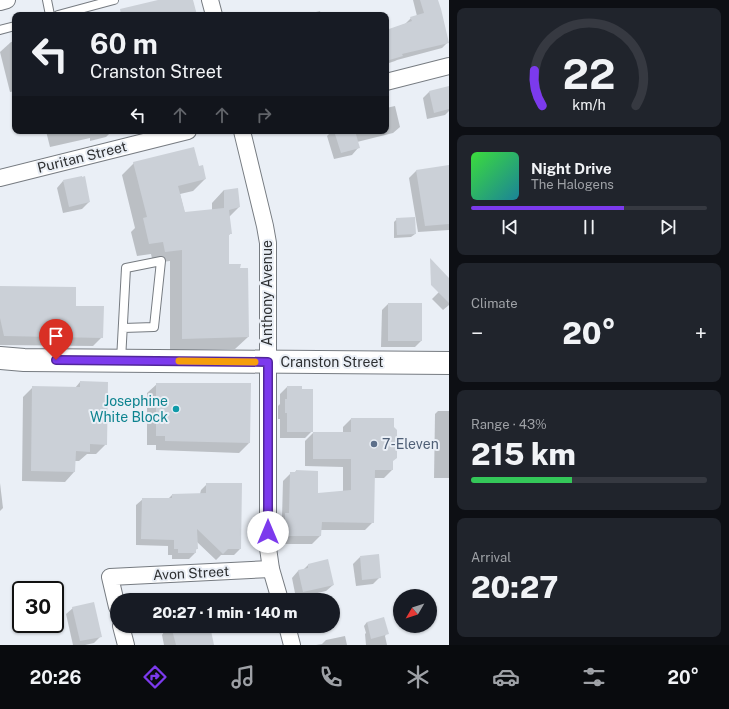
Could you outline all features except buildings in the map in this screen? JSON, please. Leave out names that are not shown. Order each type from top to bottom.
[{"type":"main road","name":"Cranston Street","points":[[0,358],[24,360],[449,363]]},
{"type":"street","points":[[0,2],[7,0]]},
{"type":"street","points":[[210,0],[213,12]]},
{"type":"street","points":[[389,81],[449,66]]},
{"type":"street","name":"Puritan Street","points":[[0,178],[176,134]]},
{"type":"street","name":"Anthony Avenue","points":[[243,134],[267,235],[268,548],[271,569],[278,593]]},
{"type":"street","name":"Avon Street","points":[[114,593],[110,577],[271,569]]},
{"type":"street","points":[[123,633],[126,645]]},
{"type":"street","points":[[289,633],[292,645]]},
{"type":"lane","points":[[47,0],[49,12]]},
{"type":"lane","points":[[69,12],[114,0]]},
{"type":"lane","points":[[0,30],[12,27]]},
{"type":"lane","points":[[120,361],[126,268],[161,261],[154,327],[123,328]]},
{"type":"slow traffic","points":[[179,361],[255,362]]},
{"type":"place","name":"Josephine White Block","points":[[176,409]]},
{"type":"place","name":"7-Eleven","points":[[374,444]]},
{"type":"route","points":[[56,360],[268,362],[268,532]]}]
